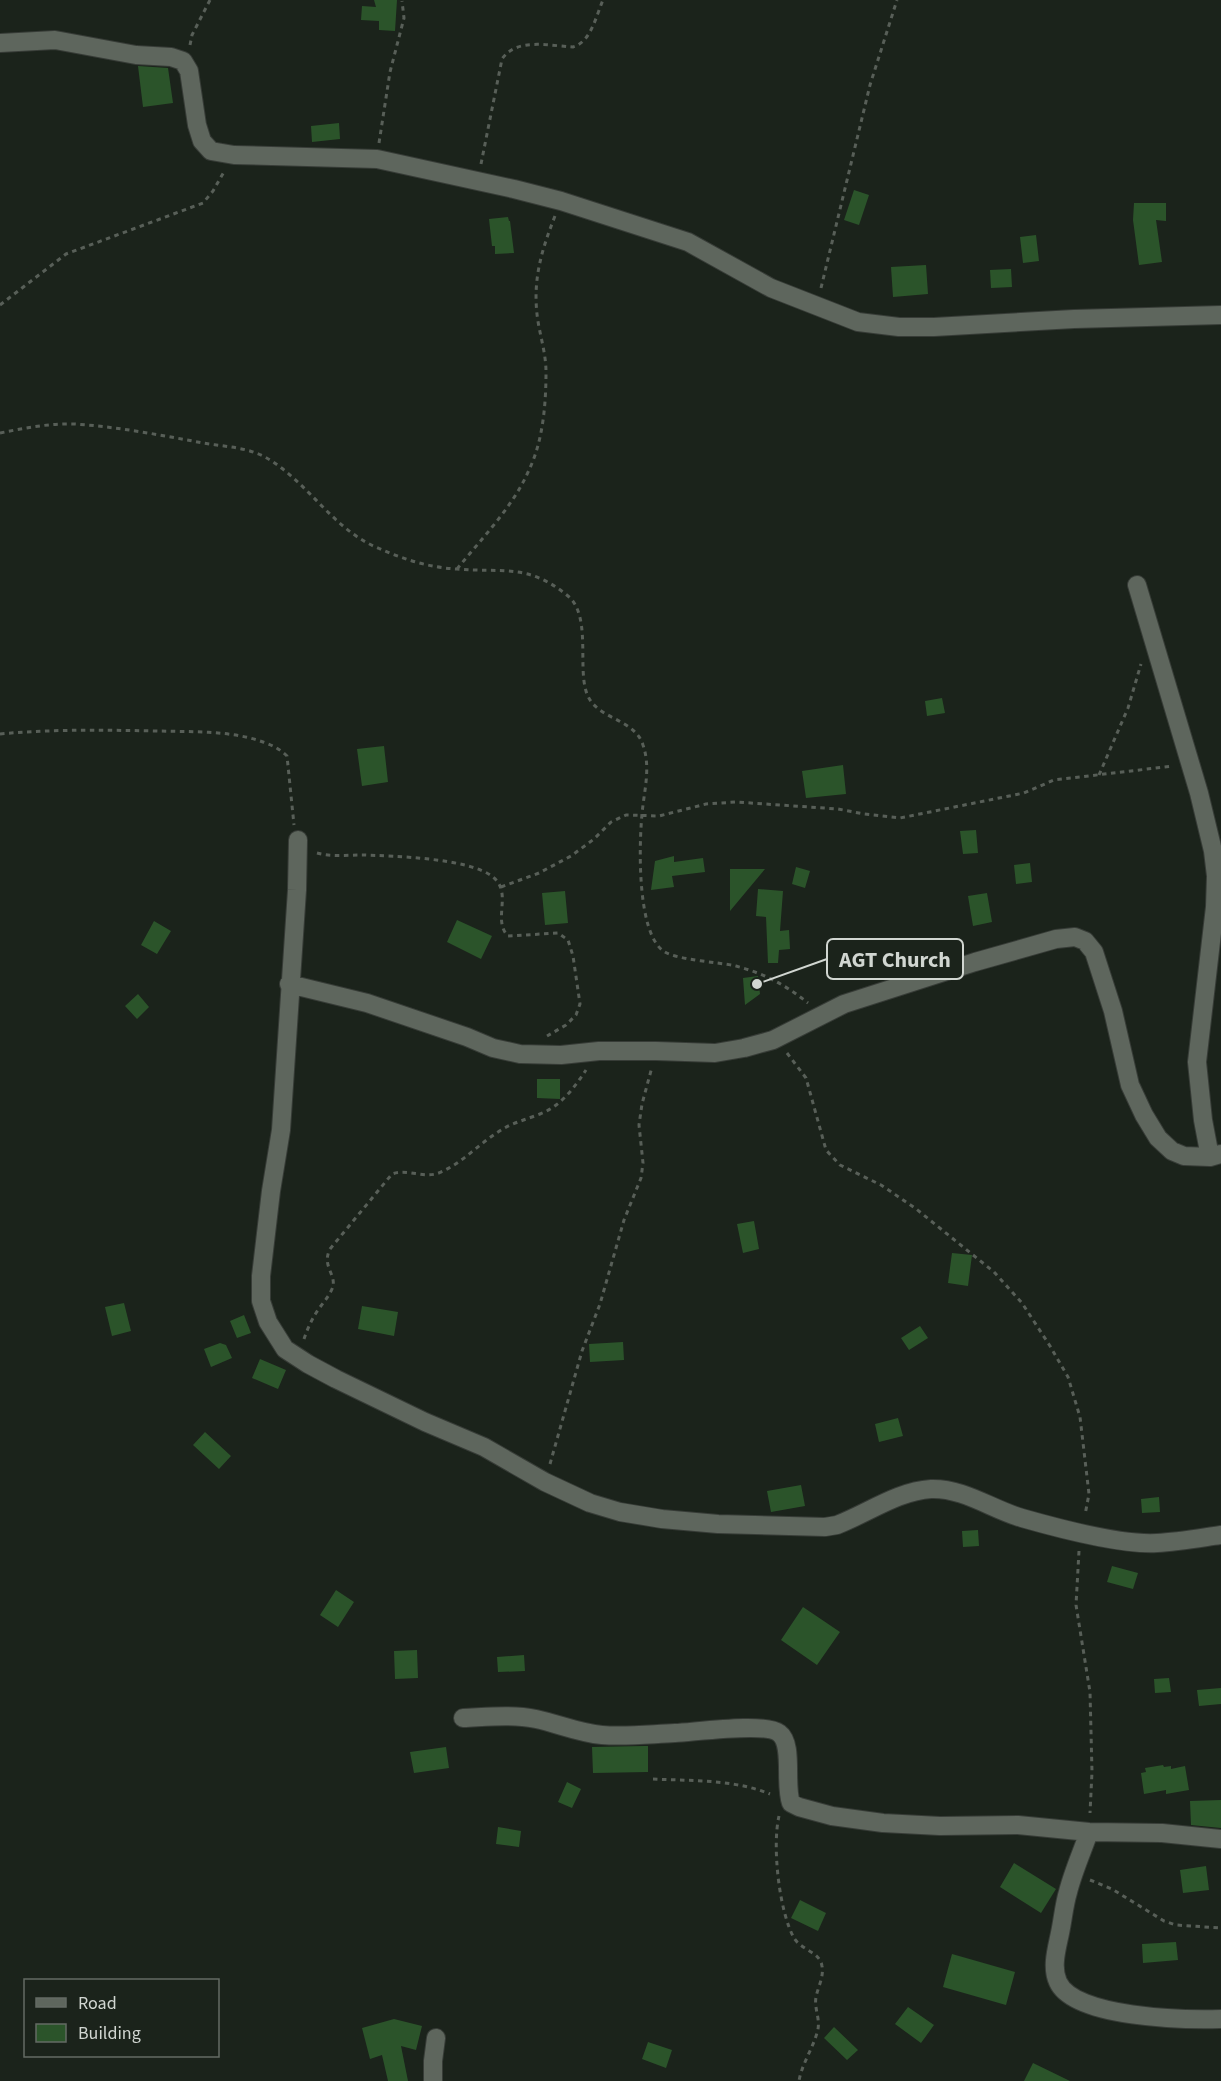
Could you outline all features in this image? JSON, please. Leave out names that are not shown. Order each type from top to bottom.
[{"type":"street","points":[[0,43],[55,40],[136,55],[171,57],[183,61],[189,71],[197,125],[202,141],[211,151],[234,155],[377,159],[561,201],[688,242],[771,288],[858,322],[899,327],[1221,315]]},
{"type":"street","points":[[289,984],[367,1003],[493,1048],[520,1054],[561,1055],[599,1051],[715,1053],[772,1040],[802,1027],[822,1014],[862,998],[975,962],[1056,939],[1075,937],[1085,941],[1094,952],[1106,988],[1130,1085],[1158,1138],[1172,1151],[1184,1156],[1216,1155],[1203,1120],[1197,1062],[1218,907],[1213,851],[1199,793],[1137,585]]},
{"type":"street","points":[[298,840],[297,890],[281,1130],[261,1276],[261,1301],[268,1322],[285,1349],[378,1400],[484,1447],[545,1482],[590,1503],[620,1512],[662,1519],[766,1526],[825,1527],[837,1525],[909,1493],[929,1489],[948,1489],[1021,1518],[1111,1538],[1155,1543],[1221,1535]]},
{"type":"street","points":[[463,1718],[534,1719],[577,1732],[604,1735],[752,1727],[772,1729],[781,1734],[786,1743],[787,1801],[799,1807],[832,1816],[883,1823],[940,1826],[1018,1825],[1089,1832],[1162,1833],[1221,1839]]},
{"type":"street","points":[[1089,1832],[1068,1892],[1056,1953],[1055,1970],[1058,1982],[1067,1995],[1078,2001],[1126,2013],[1184,2020],[1221,2019]]},
{"type":"street","points":[[433,2081],[436,2038]]},
{"type":"path","points":[[183,61],[192,35],[210,0]]},
{"type":"path","points":[[478,181],[502,59],[507,51],[520,45],[573,47],[582,45],[603,0]]},
{"type":"path","points":[[816,307],[870,85],[897,0]]},
{"type":"path","points":[[377,159],[390,72],[404,18],[402,1]]},
{"type":"path","points":[[0,305],[66,254],[203,204],[234,155]]},
{"type":"path","points":[[457,569],[513,498],[530,470],[541,432],[546,371],[535,289],[539,260],[561,201]]},
{"type":"path","points":[[0,433],[44,425],[75,424],[254,450],[288,473],[344,527],[378,548],[430,565],[457,569],[519,570],[535,575],[571,598],[581,621],[586,692],[596,710],[624,724],[640,737],[644,747],[647,762],[642,814],[644,908],[651,936],[663,952],[678,957],[736,966],[772,978],[788,987],[822,1014]]},
{"type":"path","points":[[1099,776],[1128,708],[1152,634]]},
{"type":"path","points":[[0,734],[67,729],[189,732],[263,742],[286,756],[295,834],[303,846],[311,852],[322,855],[388,856],[462,865],[478,868],[494,877],[501,886],[503,894],[502,926],[508,936],[558,933],[568,940],[573,956],[580,1004],[576,1015],[566,1025],[529,1045],[520,1054]]},
{"type":"path","points":[[501,886],[539,873],[571,855],[594,839],[610,822],[626,815],[659,816],[706,804],[736,802],[838,809],[900,818],[1024,794],[1054,780],[1190,764]]},
{"type":"path","points":[[772,1040],[792,1057],[806,1078],[826,1150],[840,1165],[881,1185],[915,1208],[994,1272],[1022,1303],[1068,1377],[1080,1417],[1089,1494],[1077,1571],[1076,1605],[1090,1692],[1092,1772],[1089,1832]]},
{"type":"path","points":[[296,1356],[314,1315],[332,1289],[332,1276],[326,1264],[326,1256],[392,1174],[398,1171],[428,1176],[441,1172],[499,1131],[553,1107],[564,1099],[599,1051]]},
{"type":"path","points":[[545,1482],[582,1351],[600,1304],[624,1220],[641,1178],[643,1163],[639,1125],[656,1051]]},
{"type":"path","points":[[653,1779],[748,1786],[787,1801],[776,1835],[776,1855],[785,1912],[793,1936],[800,1945],[817,1956],[823,1970],[815,2003],[819,2022],[818,2030],[799,2081]]},
{"type":"path","points":[[1074,1874],[1112,1889],[1156,1916],[1176,1925],[1221,1928]]},
{"type":"building","points":[[374,0],[397,0],[395,31],[379,30],[379,21],[361,20],[362,6],[376,7]]},
{"type":"building","points":[[138,66],[168,68],[173,103],[143,107]]},
{"type":"building","points":[[339,123],[340,139],[312,142],[311,126]]},
{"type":"building","points":[[854,190],[869,195],[859,225],[844,220]]},
{"type":"building","points":[[1134,203],[1166,203],[1166,221],[1156,220],[1162,262],[1139,265],[1133,220]]},
{"type":"building","points":[[508,217],[514,253],[495,254],[489,219]]},
{"type":"building","points":[[1036,235],[1039,261],[1023,263],[1020,237]]},
{"type":"building","points":[[926,265],[928,294],[893,297],[891,267]]},
{"type":"building","points":[[1011,269],[1012,287],[991,288],[990,270]]},
{"type":"building","points":[[942,698],[945,713],[927,716],[925,701]]},
{"type":"building","points":[[384,746],[388,782],[362,786],[357,749]]},
{"type":"building","points":[[843,765],[846,794],[806,798],[802,771]]},
{"type":"building","points":[[976,830],[978,853],[963,854],[960,831]]},
{"type":"building","points":[[674,856],[674,862],[703,858],[705,872],[672,876],[674,887],[651,890],[655,861]]},
{"type":"building","points":[[1030,863],[1032,882],[1016,884],[1014,865]]},
{"type":"building","points":[[796,867],[810,871],[805,888],[792,884]]},
{"type":"building","points":[[730,869],[765,869],[730,911]]},
{"type":"building","points":[[758,889],[783,891],[780,931],[789,930],[790,949],[779,950],[778,963],[768,963],[766,917],[756,916]]},
{"type":"building","points":[[565,891],[568,923],[545,925],[542,893]]},
{"type":"building","points":[[987,893],[992,922],[973,926],[968,896]]},
{"type":"building","points":[[457,920],[492,936],[481,959],[447,942]]},
{"type":"building","points":[[154,921],[171,931],[157,954],[141,945]]},
{"type":"building","points":[[758,976],[760,994],[745,1005],[743,978]]},
{"type":"building","points":[[138,994],[149,1007],[137,1019],[125,1006]]},
{"type":"building","points":[[537,1079],[560,1079],[560,1099],[537,1098]]},
{"type":"building","points":[[754,1221],[759,1249],[743,1253],[737,1224]]},
{"type":"building","points":[[952,1253],[972,1255],[968,1286],[948,1283]]},
{"type":"building","points":[[124,1303],[131,1331],[112,1336],[105,1307]]},
{"type":"building","points":[[362,1306],[398,1312],[394,1336],[358,1329]]},
{"type":"building","points":[[244,1315],[251,1333],[237,1338],[230,1321]]},
{"type":"building","points":[[920,1326],[928,1338],[909,1350],[901,1338]]},
{"type":"building","points":[[623,1342],[624,1360],[590,1362],[589,1344]]},
{"type":"building","points":[[220,1343],[226,1345],[232,1358],[211,1367],[204,1349]]},
{"type":"building","points":[[260,1359],[286,1370],[278,1389],[252,1378]]},
{"type":"building","points":[[898,1418],[903,1436],[879,1442],[875,1424]]},
{"type":"building","points":[[205,1432],[231,1456],[219,1469],[193,1445]]},
{"type":"building","points":[[801,1485],[805,1506],[771,1512],[767,1491]]},
{"type":"building","points":[[1159,1497],[1160,1512],[1142,1513],[1141,1499]]},
{"type":"building","points":[[978,1530],[979,1546],[963,1547],[962,1531]]},
{"type":"building","points":[[1112,1566],[1138,1573],[1133,1589],[1107,1582]]},
{"type":"building","points":[[336,1590],[354,1602],[338,1627],[320,1615]]},
{"type":"building","points":[[803,1607],[840,1632],[817,1665],[781,1640]]},
{"type":"building","points":[[417,1650],[418,1678],[395,1679],[394,1651]]},
{"type":"building","points":[[524,1655],[525,1671],[498,1672],[497,1657]]},
{"type":"building","points":[[1169,1678],[1171,1692],[1155,1693],[1154,1679]]},
{"type":"building","points":[[1221,1688],[1221,1704],[1199,1706],[1197,1690]]},
{"type":"building","points":[[648,1746],[648,1772],[593,1773],[592,1747]]},
{"type":"building","points":[[446,1747],[449,1768],[414,1773],[410,1752]]},
{"type":"building","points":[[1163,1765],[1164,1767],[1171,1766],[1171,1769],[1185,1766],[1189,1790],[1166,1794],[1166,1790],[1144,1794],[1141,1773],[1146,1772],[1145,1768]]},
{"type":"building","points":[[567,1782],[581,1789],[572,1808],[558,1802]]},
{"type":"building","points":[[1221,1800],[1221,1828],[1191,1825],[1190,1801]]},
{"type":"building","points":[[498,1827],[521,1831],[519,1847],[496,1844]]},
{"type":"building","points":[[1014,1863],[1056,1889],[1041,1913],[1000,1887]]},
{"type":"building","points":[[1206,1866],[1209,1890],[1183,1893],[1180,1870]]},
{"type":"building","points":[[800,1900],[826,1913],[818,1931],[791,1918]]},
{"type":"building","points":[[1176,1942],[1178,1960],[1143,1963],[1142,1944]]},
{"type":"building","points":[[952,1954],[1015,1972],[1006,2005],[943,1987]]},
{"type":"building","points":[[908,2007],[934,2025],[921,2043],[895,2024]]},
{"type":"building","points":[[394,2019],[422,2026],[416,2050],[401,2046],[408,2081],[388,2081],[382,2055],[370,2059],[362,2028]]},
{"type":"building","points":[[834,2027],[858,2050],[847,2060],[824,2038]]},
{"type":"building","points":[[648,2042],[672,2050],[666,2068],[642,2059]]},
{"type":"building","points":[[1033,2063],[1070,2081],[1024,2081]]},
{"type":"place","name":"AGT Church","points":[[757,984]]}]
